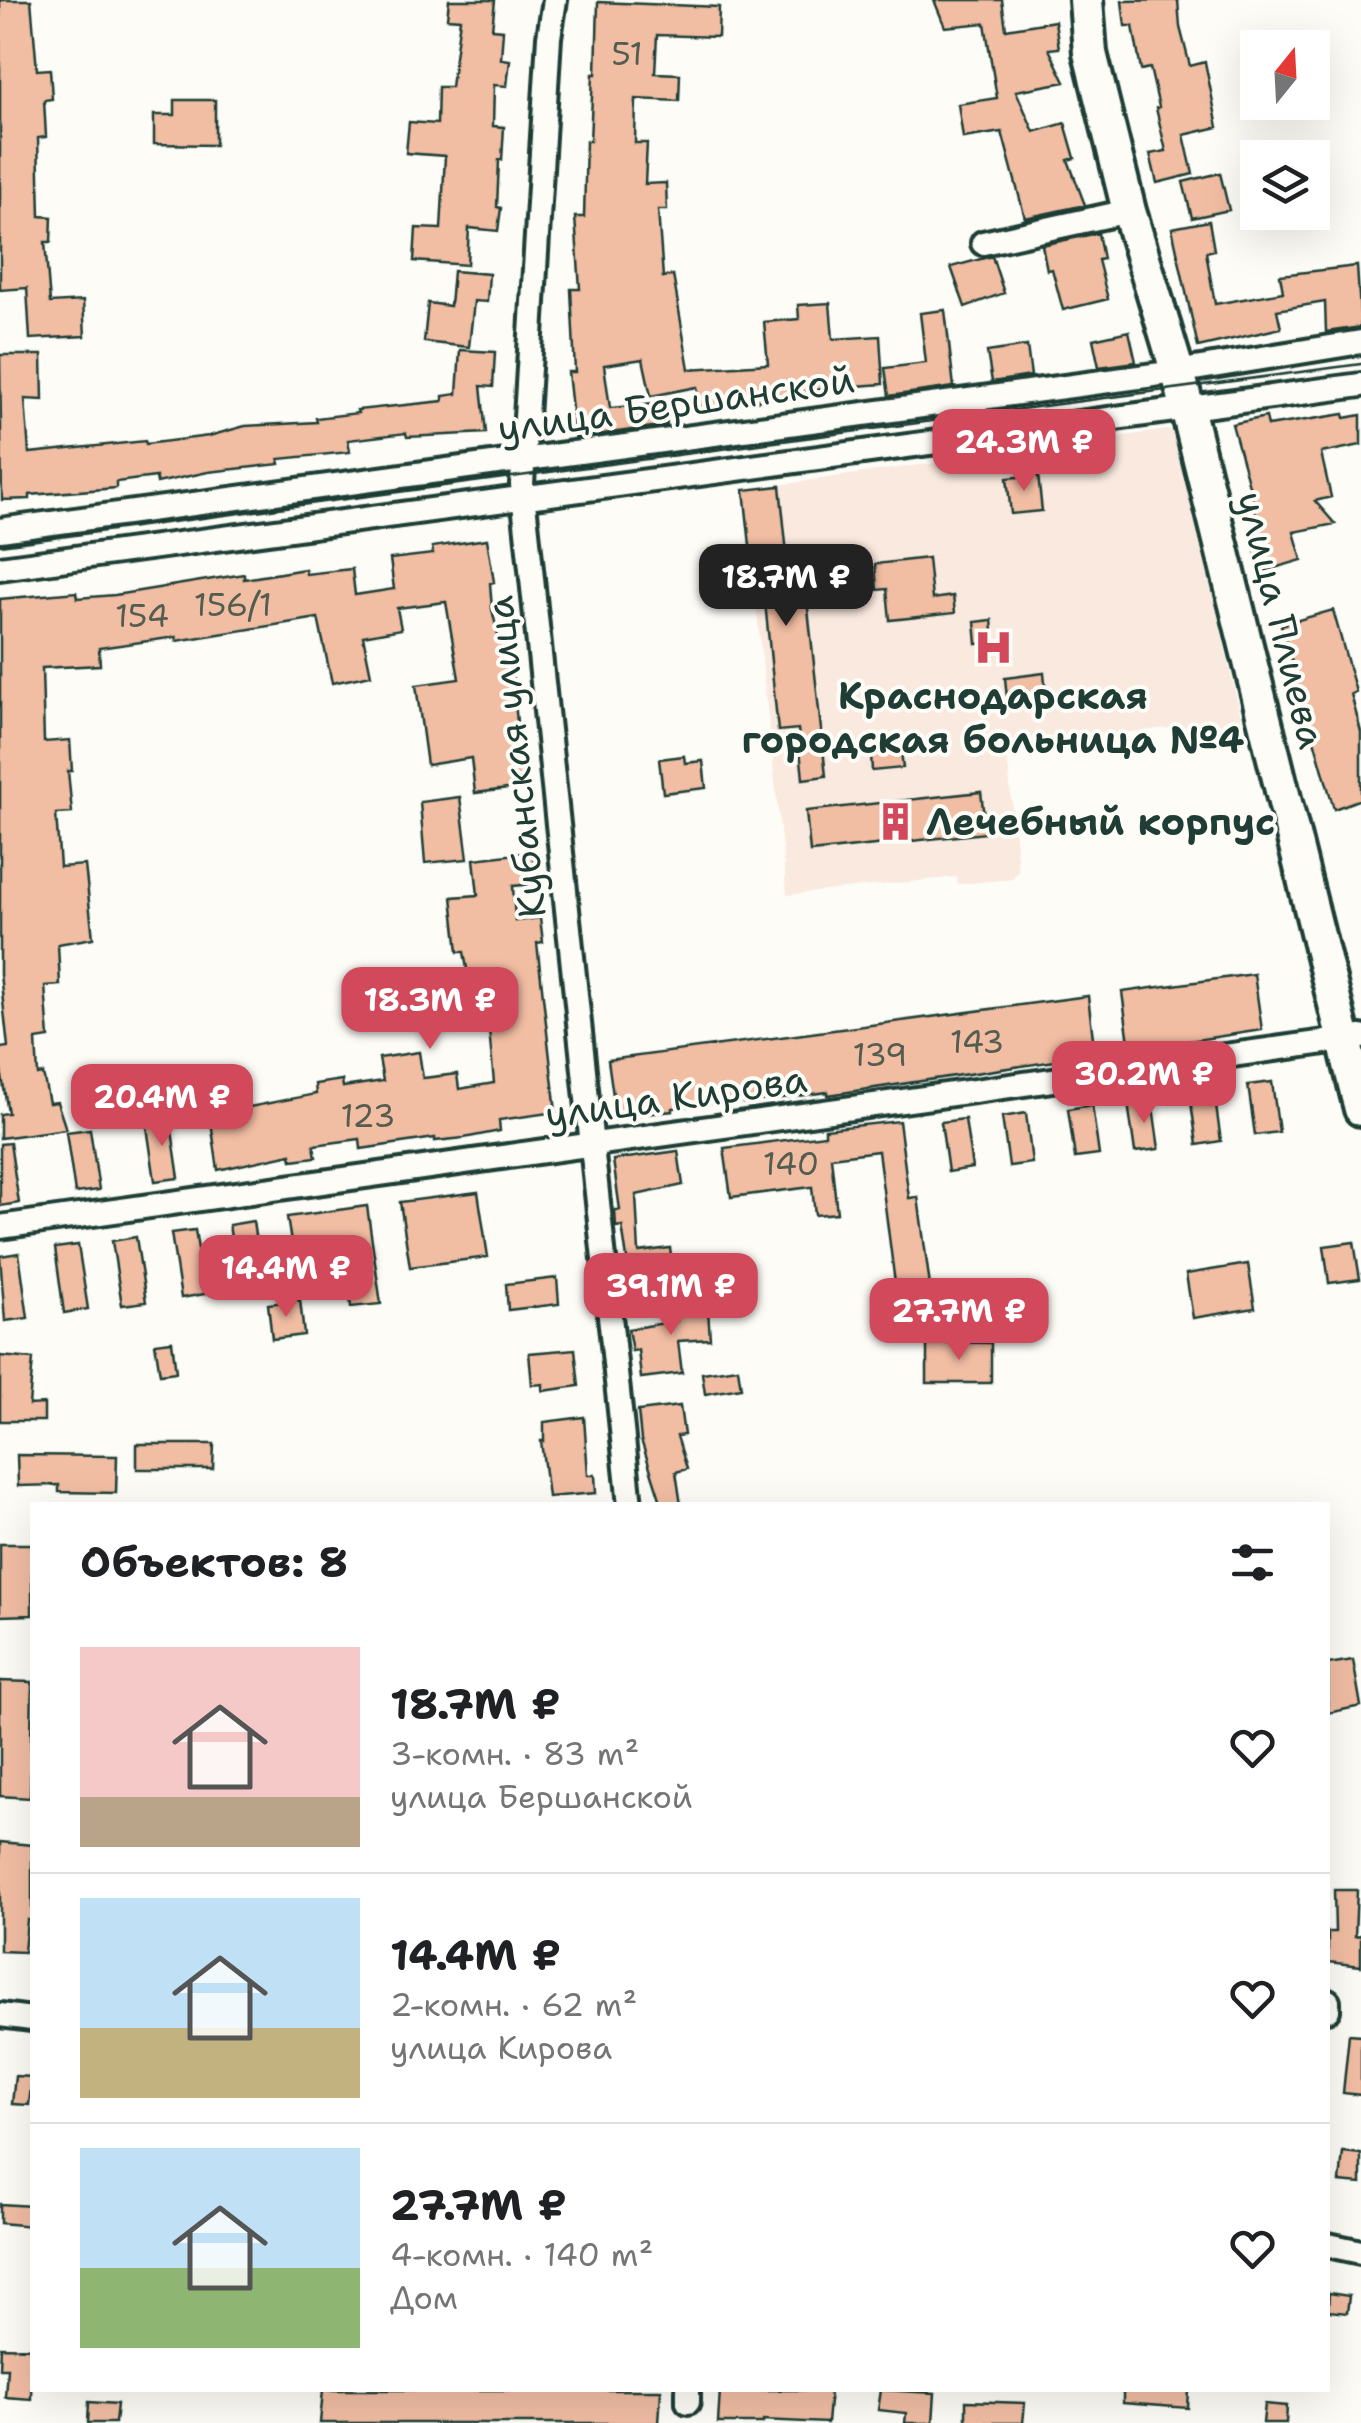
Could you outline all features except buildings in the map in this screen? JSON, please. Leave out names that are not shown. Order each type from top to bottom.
[{"type":"street","name":"Кубанская улица","points":[[555,0],[548,37],[522,460],[523,498],[630,1502]]},
{"type":"street","name":"улица Плиева","points":[[1086,0],[1090,53],[1129,211],[1187,411],[1353,1038],[1361,1109]]},
{"type":"street","points":[[983,243],[1129,211]]},
{"type":"street","name":"улица Бершанской","points":[[0,530],[1176,372],[1361,342]]},
{"type":"street","name":"улица Бершанской","points":[[0,568],[1361,385]]},
{"type":"street","name":"улица Кирова","points":[[0,1227],[1353,1038]]},
{"type":"street","points":[[0,2014],[30,2019]]},
{"type":"street","points":[[1330,2245],[1361,2252]]},
{"type":"shaded area","name":"Краснодарская городская больница №4","points":[[1174,429],[1242,721],[1006,744],[1018,870],[1012,879],[958,884],[957,877],[787,895],[744,490]]},
{"type":"tram line","points":[[0,545],[1361,364]]},
{"type":"place","name":"Краснодарская городская больница №4","points":[[993,647]]},
{"type":"place","name":"Лечебный корпус","points":[[896,822]]}]
